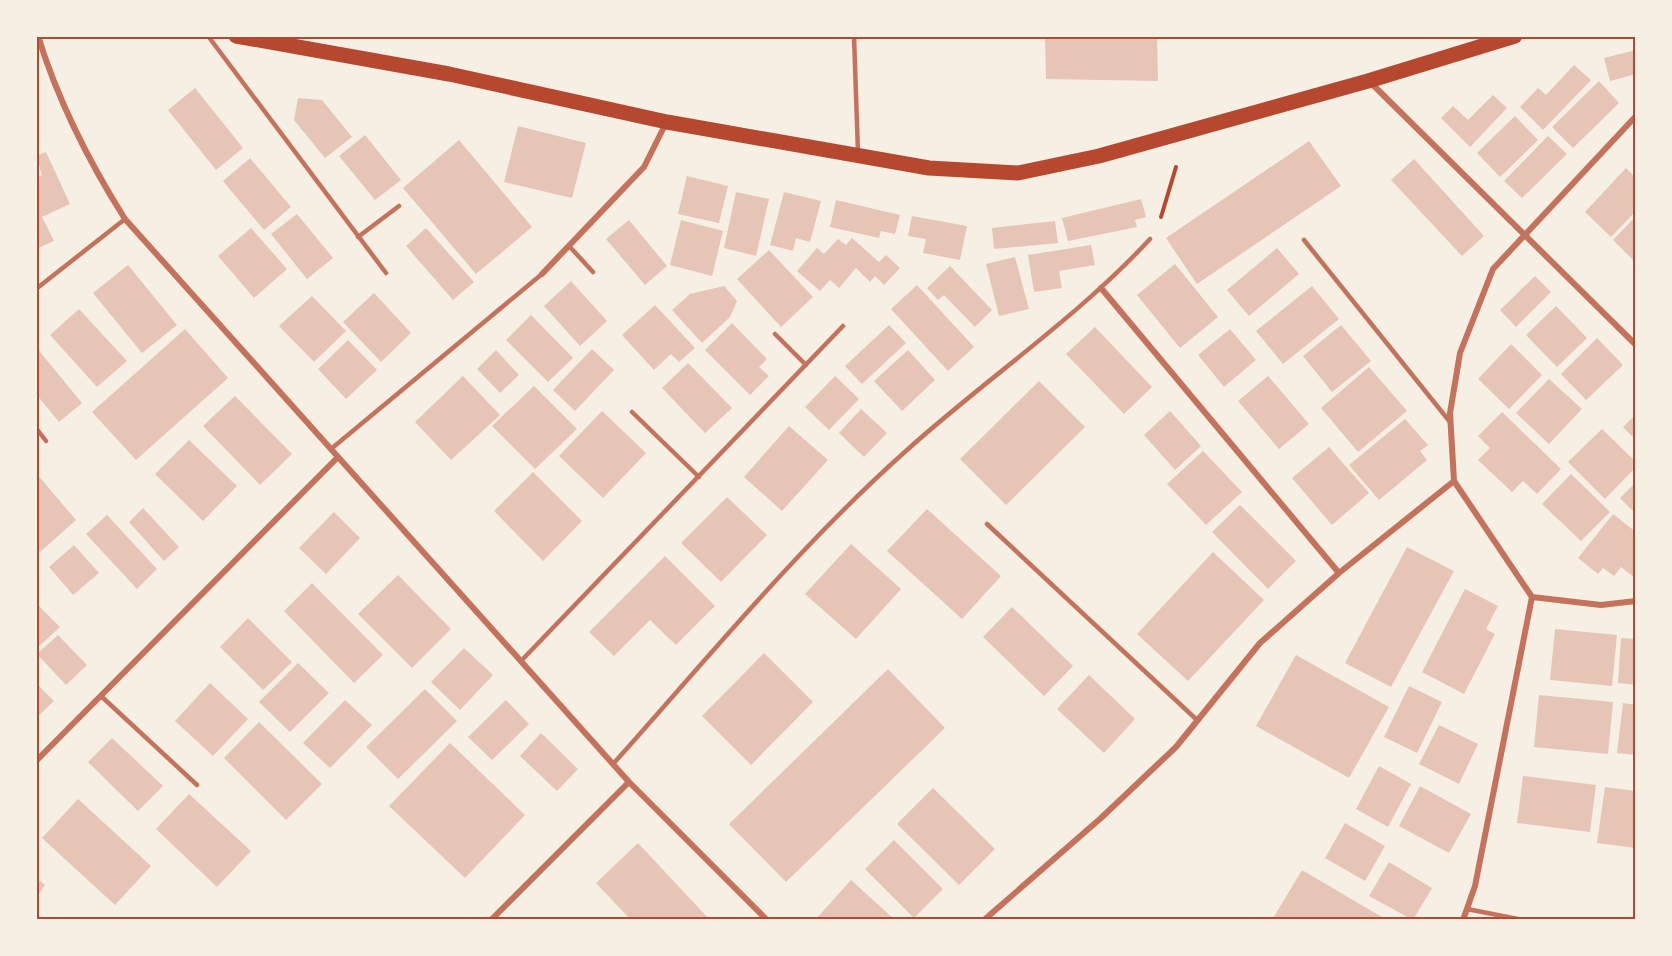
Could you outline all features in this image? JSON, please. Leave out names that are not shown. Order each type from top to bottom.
[{"type":"main road","points":[[236,36],[449,74],[667,122],[929,168],[1018,173],[1099,156],[1368,81],[1515,36]]},
{"type":"street","points":[[38,36],[46,64],[92,166],[125,219],[629,782],[767,920]]},
{"type":"street","points":[[1368,81],[1636,345]]},
{"type":"street","points":[[1463,920],[1475,886],[1532,597],[1454,481],[1451,423],[1460,353],[1493,269],[1636,116]]},
{"type":"street","points":[[542,274],[644,167],[667,122]]},
{"type":"street","points":[[1101,288],[1339,573]]},
{"type":"street","points":[[36,761],[338,456]]},
{"type":"street","points":[[984,920],[1101,818],[1176,747],[1260,643],[1339,573],[1454,481]]},
{"type":"street","points":[[1532,597],[1602,605],[1636,601]]},
{"type":"street","points":[[491,920],[629,782]]},
{"type":"lane","points":[[208,36],[386,273]]},
{"type":"lane","points":[[854,36],[859,155]]},
{"type":"lane","points":[[358,237],[399,206]]},
{"type":"lane","points":[[36,289],[125,219]]},
{"type":"lane","points":[[613,764],[847,507],[906,450],[1101,288],[1150,239]]},
{"type":"lane","points":[[1304,240],[1451,423]]},
{"type":"lane","points":[[570,247],[593,272]]},
{"type":"lane","points":[[331,449],[542,274]]},
{"type":"lane","points":[[521,661],[843,326]]},
{"type":"lane","points":[[775,334],[806,365]]},
{"type":"lane","points":[[632,412],[699,477]]},
{"type":"lane","points":[[36,428],[46,441]]},
{"type":"lane","points":[[987,524],[1197,720]]},
{"type":"lane","points":[[100,696],[197,785]]},
{"type":"lane","points":[[1467,909],[1523,920]]},
{"type":"path","points":[[1150,239],[1163,213],[1177,163]]},
{"type":"building","points":[[1045,36],[1157,36],[1158,81],[1046,79]]},
{"type":"building","points":[[1636,50],[1636,74],[1610,81],[1604,58]]},
{"type":"building","points":[[1574,65],[1591,80],[1543,130],[1520,107],[1538,88],[1546,95]]},
{"type":"building","points":[[1599,81],[1619,103],[1573,148],[1552,127]]},
{"type":"building","points":[[195,88],[243,148],[216,170],[168,110]]},
{"type":"building","points":[[1493,95],[1507,108],[1470,147],[1441,118],[1453,106],[1468,120]]},
{"type":"building","points":[[298,98],[322,100],[352,137],[325,158],[294,120]]},
{"type":"building","points":[[1515,116],[1538,140],[1500,177],[1477,153]]},
{"type":"building","points":[[518,126],[586,143],[572,198],[504,182]]},
{"type":"building","points":[[365,135],[401,180],[375,200],[339,156]]},
{"type":"building","points":[[1548,136],[1567,154],[1522,198],[1504,181]]},
{"type":"building","points":[[459,140],[532,227],[476,274],[403,188]]},
{"type":"building","points":[[1309,141],[1341,186],[1197,284],[1166,238]]},
{"type":"building","points":[[46,152],[70,204],[42,217],[54,241],[36,249],[36,178],[42,175],[36,156]]},
{"type":"building","points":[[250,158],[291,207],[264,230],[223,181]]},
{"type":"building","points":[[1414,159],[1484,236],[1462,256],[1391,180]]},
{"type":"building","points":[[1626,168],[1636,178],[1636,211],[1611,237],[1585,212]]},
{"type":"building","points":[[687,176],[728,186],[719,223],[678,214]]},
{"type":"building","points":[[736,192],[769,199],[756,256],[724,248]]},
{"type":"building","points":[[784,192],[821,201],[810,242],[796,238],[793,251],[770,245]]},
{"type":"building","points":[[1141,199],[1146,217],[1135,220],[1137,227],[1068,241],[1062,218]]},
{"type":"building","points":[[836,200],[900,215],[895,234],[881,231],[879,238],[830,227]]},
{"type":"building","points":[[297,214],[333,258],[307,279],[271,234]]},
{"type":"building","points":[[912,216],[967,226],[960,260],[923,253],[926,239],[908,236]]},
{"type":"building","points":[[1636,216],[1636,263],[1613,240]]},
{"type":"building","points":[[629,220],[667,266],[645,285],[606,239]]},
{"type":"building","points":[[681,220],[723,231],[712,276],[670,265]]},
{"type":"building","points":[[1055,221],[1058,243],[994,249],[992,228]]},
{"type":"building","points":[[251,228],[287,269],[254,298],[218,256]]},
{"type":"building","points":[[426,228],[474,282],[453,300],[406,246]]},
{"type":"building","points":[[852,238],[879,262],[886,255],[900,268],[884,285],[875,276],[870,282],[856,268],[839,288],[830,280],[820,291],[797,271],[817,248],[824,254],[838,239],[846,245]]},
{"type":"building","points":[[1091,245],[1095,265],[1059,271],[1062,288],[1034,292],[1028,255]]},
{"type":"building","points":[[1277,248],[1299,274],[1249,316],[1227,290]]},
{"type":"building","points":[[769,250],[813,297],[781,327],[737,279]]},
{"type":"building","points":[[1015,257],[1029,309],[999,316],[986,264]]},
{"type":"building","points":[[1175,264],[1218,317],[1180,348],[1137,295]]},
{"type":"building","points":[[128,265],[177,325],[142,353],[93,293]]},
{"type":"building","points":[[950,266],[992,310],[975,327],[944,295],[938,300],[927,288]]},
{"type":"building","points":[[1535,276],[1551,292],[1516,327],[1500,310]]},
{"type":"building","points":[[571,281],[607,321],[580,346],[544,306]]},
{"type":"building","points":[[917,285],[974,347],[948,371],[891,309]]},
{"type":"building","points":[[724,286],[737,301],[730,317],[702,343],[672,310],[690,294]]},
{"type":"building","points":[[1312,286],[1339,319],[1283,364],[1256,331]]},
{"type":"building","points":[[374,293],[411,333],[381,362],[343,322]]},
{"type":"building","points":[[312,296],[346,331],[314,362],[279,326]]},
{"type":"building","points":[[655,305],[695,348],[679,362],[671,354],[654,370],[622,335]]},
{"type":"building","points":[[1556,306],[1587,338],[1557,367],[1526,335]]},
{"type":"building","points":[[79,309],[127,361],[97,387],[50,335]]},
{"type":"building","points":[[531,315],[573,358],[548,382],[506,340]]},
{"type":"building","points":[[732,323],[767,359],[759,367],[769,376],[750,395],[705,350]]},
{"type":"building","points":[[889,325],[906,343],[862,384],[845,366]]},
{"type":"building","points":[[1341,325],[1371,361],[1332,392],[1303,356]]},
{"type":"building","points":[[1095,327],[1152,387],[1124,414],[1066,354]]},
{"type":"building","points":[[185,329],[228,378],[136,460],[92,412]]},
{"type":"building","points":[[1230,329],[1256,360],[1224,387],[1198,355]]},
{"type":"building","points":[[1597,338],[1623,365],[1586,400],[1561,374]]},
{"type":"building","points":[[348,340],[377,370],[346,399],[318,369]]},
{"type":"building","points":[[1511,344],[1542,375],[1509,409],[1478,379]]},
{"type":"building","points":[[36,347],[82,403],[59,422],[36,394]]},
{"type":"building","points":[[592,349],[614,370],[575,411],[553,390]]},
{"type":"building","points":[[496,350],[519,375],[500,393],[477,369]]},
{"type":"building","points":[[908,350],[935,380],[902,411],[874,381]]},
{"type":"building","points":[[688,363],[732,408],[705,433],[662,388]]},
{"type":"building","points":[[1369,367],[1407,411],[1358,452],[1321,408]]},
{"type":"building","points":[[463,376],[500,415],[451,460],[415,422]]},
{"type":"building","points":[[835,376],[859,399],[829,430],[805,407]]},
{"type":"building","points":[[1268,376],[1309,424],[1279,449],[1238,401]]},
{"type":"building","points":[[1549,379],[1582,409],[1549,444],[1516,413]]},
{"type":"building","points":[[1039,381],[1085,427],[1006,505],[960,459]]},
{"type":"building","points":[[534,386],[577,429],[535,469],[492,426]]},
{"type":"building","points":[[235,396],[292,454],[260,485],[203,426]]},
{"type":"building","points":[[861,409],[887,433],[864,457],[839,433]]},
{"type":"building","points":[[602,411],[646,453],[603,498],[559,456]]},
{"type":"building","points":[[1170,411],[1201,446],[1175,470],[1144,435]]},
{"type":"building","points":[[1502,412],[1561,469],[1537,494],[1523,481],[1512,492],[1478,460],[1490,448],[1478,436]]},
{"type":"building","points":[[1636,414],[1636,440],[1623,427]]},
{"type":"building","points":[[1405,419],[1428,445],[1420,451],[1427,460],[1379,500],[1349,465]]},
{"type":"building","points":[[789,426],[828,460],[782,511],[744,477]]},
{"type":"building","points":[[1602,429],[1636,462],[1636,467],[1605,499],[1568,462]]},
{"type":"building","points":[[189,440],[237,486],[203,521],[155,474]]},
{"type":"building","points":[[1329,447],[1369,493],[1332,525],[1292,478]]},
{"type":"building","points":[[1203,451],[1242,492],[1206,525],[1167,484]]},
{"type":"building","points":[[533,472],[582,521],[543,561],[494,511]]},
{"type":"building","points":[[36,473],[76,520],[40,552],[36,547]]},
{"type":"building","points":[[1571,474],[1610,512],[1581,541],[1542,504]]},
{"type":"building","points":[[1636,482],[1636,514],[1620,498]]},
{"type":"building","points":[[727,497],[767,535],[721,582],[681,543]]},
{"type":"building","points":[[1240,505],[1296,561],[1268,589],[1212,532]]},
{"type":"building","points":[[143,508],[179,547],[164,561],[129,522]]},
{"type":"building","points":[[927,509],[1001,576],[962,619],[887,551]]},
{"type":"building","points":[[334,512],[360,538],[326,574],[299,548]]},
{"type":"building","points":[[1613,514],[1636,532],[1636,579],[1621,567],[1614,576],[1603,568],[1598,574],[1578,558]]},
{"type":"building","points":[[107,515],[157,569],[137,589],[86,534]]},
{"type":"building","points":[[851,544],[901,589],[856,639],[805,594]]},
{"type":"building","points":[[74,545],[99,573],[73,595],[49,567]]},
{"type":"building","points":[[1407,547],[1454,571],[1391,687],[1345,663]]},
{"type":"building","points":[[1213,552],[1264,600],[1188,681],[1137,634]]},
{"type":"building","points":[[665,556],[715,606],[676,645],[650,620],[614,656],[589,632]]},
{"type":"building","points":[[398,575],[451,629],[412,668],[358,614]]},
{"type":"building","points":[[312,583],[383,655],[354,683],[284,611]]},
{"type":"building","points":[[1465,589],[1498,606],[1486,629],[1495,634],[1464,694],[1422,672]]},
{"type":"building","points":[[36,603],[60,627],[36,649]]},
{"type":"building","points":[[1012,607],[1073,666],[1044,696],[983,637]]},
{"type":"building","points":[[248,618],[292,662],[263,690],[220,647]]},
{"type":"building","points":[[1555,629],[1617,635],[1612,686],[1550,680]]},
{"type":"building","points":[[58,635],[87,665],[66,685],[37,654]]},
{"type":"building","points":[[1621,638],[1636,639],[1636,685],[1618,683]]},
{"type":"building","points":[[464,648],[493,675],[460,710],[431,682]]},
{"type":"building","points":[[764,653],[813,702],[751,765],[702,716]]},
{"type":"building","points":[[1296,655],[1389,707],[1349,778],[1256,726]]},
{"type":"building","points":[[298,663],[329,693],[290,732],[259,702]]},
{"type":"building","points":[[888,669],[945,728],[786,882],[729,824]]},
{"type":"building","points":[[1089,675],[1135,719],[1104,753],[1057,709]]},
{"type":"building","points":[[36,683],[54,701],[36,718]]},
{"type":"building","points":[[210,683],[248,719],[213,756],[175,721]]},
{"type":"building","points":[[1409,686],[1442,702],[1417,753],[1384,737]]},
{"type":"building","points":[[425,689],[457,721],[398,779],[366,747]]},
{"type":"building","points":[[1539,695],[1613,702],[1608,754],[1534,747]]},
{"type":"building","points":[[345,700],[372,725],[330,768],[303,743]]},
{"type":"building","points":[[506,700],[529,724],[492,760],[468,737]]},
{"type":"building","points":[[1623,703],[1636,705],[1636,755],[1617,753]]},
{"type":"building","points":[[259,722],[322,784],[286,820],[224,758]]},
{"type":"building","points":[[1439,725],[1478,744],[1459,784],[1419,764]]},
{"type":"building","points":[[541,733],[578,769],[557,791],[520,756]]},
{"type":"building","points":[[112,738],[163,786],[138,811],[88,762]]},
{"type":"building","points":[[450,743],[525,815],[465,878],[389,806]]},
{"type":"building","points":[[1379,766],[1411,784],[1388,827],[1356,809]]},
{"type":"building","points":[[1523,776],[1596,785],[1590,832],[1517,823]]},
{"type":"building","points":[[1420,786],[1471,814],[1449,853],[1399,826]]},
{"type":"building","points":[[1605,787],[1636,791],[1636,848],[1597,843]]},
{"type":"building","points":[[933,788],[995,849],[959,885],[897,824]]},
{"type":"building","points":[[189,794],[251,851],[217,887],[156,829]]},
{"type":"building","points":[[78,799],[151,866],[115,905],[42,838]]},
{"type":"building","points":[[1345,823],[1385,846],[1365,881],[1325,858]]},
{"type":"building","points":[[894,840],[943,889],[914,918],[865,869]]},
{"type":"building","points":[[638,843],[710,920],[631,920],[596,883]]},
{"type":"building","points":[[1389,862],[1432,888],[1413,920],[1369,896]]},
{"type":"building","points":[[1302,870],[1387,920],[1272,920]]},
{"type":"building","points":[[36,878],[45,885],[36,898]]},
{"type":"building","points":[[851,880],[895,920],[816,919]]}]
